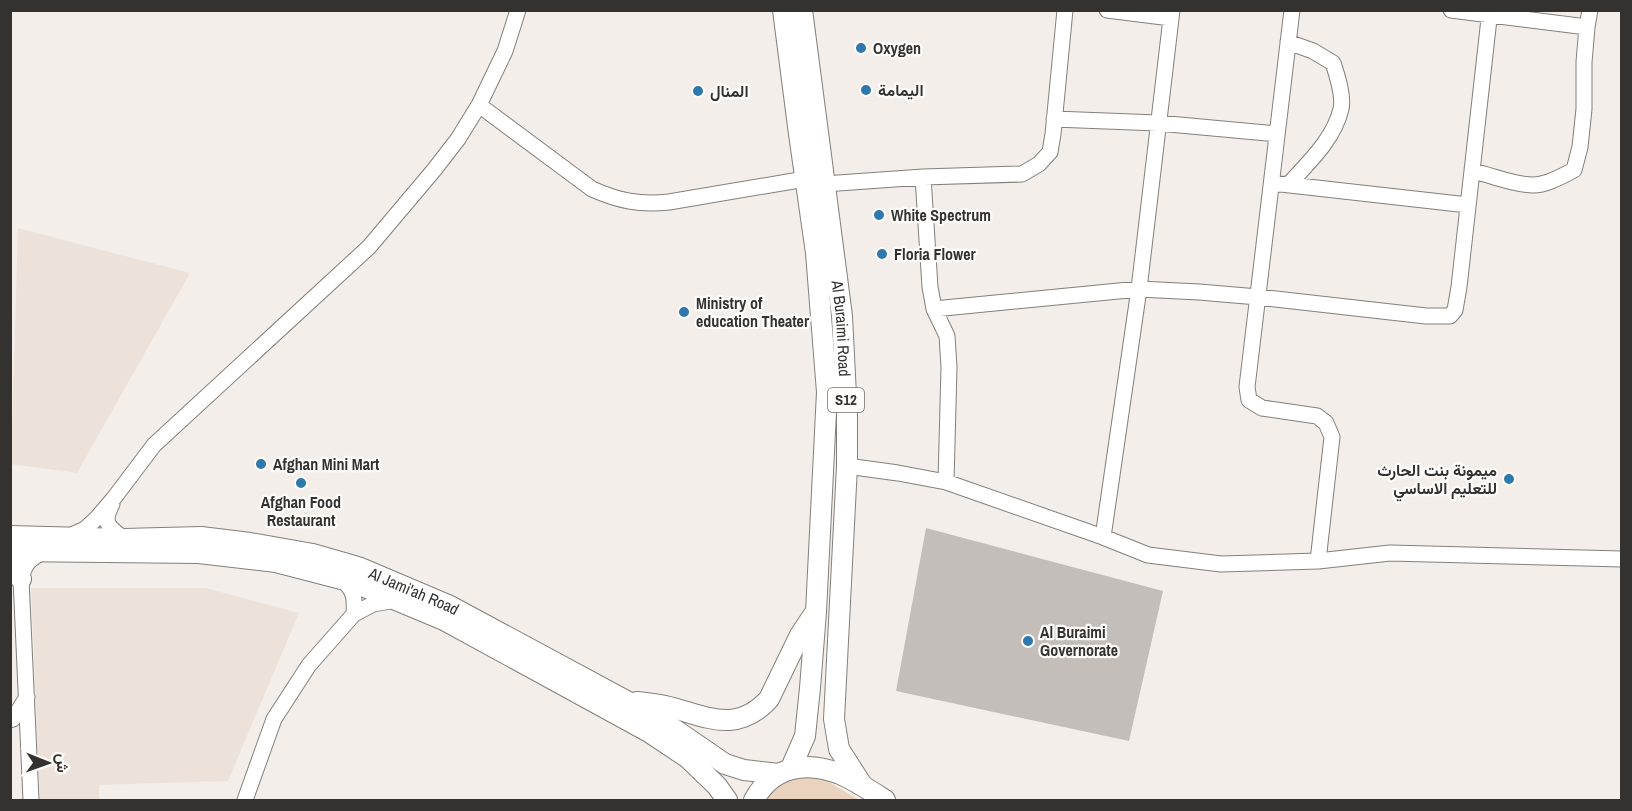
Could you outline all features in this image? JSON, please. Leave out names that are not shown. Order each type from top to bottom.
[{"type":"main road","name":"Al Buraimi Road","points":[[783,10],[819,280],[827,392],[816,612],[805,736],[785,771]]},
{"type":"main road","name":"Al Buraimi Road","points":[[802,10],[842,316],[847,466],[834,719],[839,749],[862,785]]},
{"type":"main road","name":"Al Jami'ah Road","points":[[10,536],[210,538],[313,554],[358,567],[450,606],[658,718],[725,764],[744,770],[785,771]]},
{"type":"main road","name":"Al Jami'ah Road","points":[[10,551],[199,553],[276,562],[342,579],[444,620],[649,732],[688,758],[717,786],[727,801]]},
{"type":"main road","points":[[626,701],[665,706],[718,720],[730,721],[752,714],[769,699],[800,635],[816,612]]},
{"type":"main road","name":"S12","points":[[754,801],[769,780],[785,771],[812,768],[838,774],[862,785],[885,801]]},
{"type":"street","points":[[67,537],[85,529],[97,518],[154,445],[369,247],[458,139],[479,105],[505,51],[518,10]]},
{"type":"street","points":[[824,184],[924,177],[1022,174],[1039,164],[1050,152],[1065,10]]},
{"type":"street","points":[[1103,537],[1139,289],[1172,14],[1107,10]]},
{"type":"street","points":[[1292,10],[1247,387],[1249,400],[1262,408],[1317,416],[1326,423],[1332,437],[1318,561]]},
{"type":"street","points":[[1451,10],[1490,13],[1587,27]]},
{"type":"street","points":[[1472,171],[1520,184],[1536,185],[1559,178],[1574,170],[1580,147],[1584,109],[1583,90],[1590,10]]},
{"type":"street","points":[[934,309],[1139,289],[1258,297],[1450,316],[1455,310],[1459,287],[1490,13]]},
{"type":"street","points":[[1288,42],[1313,51],[1333,63],[1339,79],[1342,107],[1333,132],[1315,156],[1288,185]]},
{"type":"street","points":[[479,105],[592,189],[629,202],[649,204],[669,202],[805,179]]},
{"type":"street","points":[[1054,119],[1158,123],[1277,134]]},
{"type":"street","points":[[924,177],[930,287],[934,309],[947,336],[949,367],[946,483]]},
{"type":"street","points":[[1272,183],[1468,205]]},
{"type":"street","points":[[847,466],[946,483],[1103,537],[1148,555],[1221,564],[1318,561],[1390,553],[1622,559]]},
{"type":"street","points":[[114,498],[106,517],[108,526],[124,538]]},
{"type":"street","points":[[31,801],[27,697],[16,572],[24,567],[31,558],[45,551]]},
{"type":"street","points":[[342,579],[351,588],[354,598],[354,614]]},
{"type":"street","points":[[245,801],[273,719],[309,665],[354,614],[373,604],[396,600]]},
{"type":"street","points":[[10,720],[13,719],[27,697]]},
{"type":"shaded area","points":[[18,228],[190,273],[77,473],[11,464]]},
{"type":"shaded area","points":[[31,588],[206,588],[299,613],[228,781],[99,785],[99,800],[40,800]]},
{"type":"shaded area","points":[[798,774],[817,775],[859,800],[762,800],[774,786]]},
{"type":"building","name":"Al Buraimi Governorate","points":[[926,528],[1163,591],[1129,741],[896,691]]},
{"type":"place","name":"Oxygen","points":[[861,48]]},
{"type":"place","name":"اليمامة","points":[[866,90]]},
{"type":"place","name":"المنال","points":[[698,91]]},
{"type":"place","name":"White Spectrum","points":[[879,215]]},
{"type":"place","name":"Floria Flower","points":[[882,254]]},
{"type":"place","name":"Ministry of education Theater","points":[[684,312]]},
{"type":"place","name":"Afghan Mini Mart","points":[[261,464]]},
{"type":"place","name":"ميمونة بنت الحارث للتعليم الاساسي","points":[[1509,479]]},
{"type":"place","name":"Afghan Food Restaurant","points":[[301,483]]},
{"type":"place","name":"Al Buraimi Governorate","points":[[1028,641]]}]
